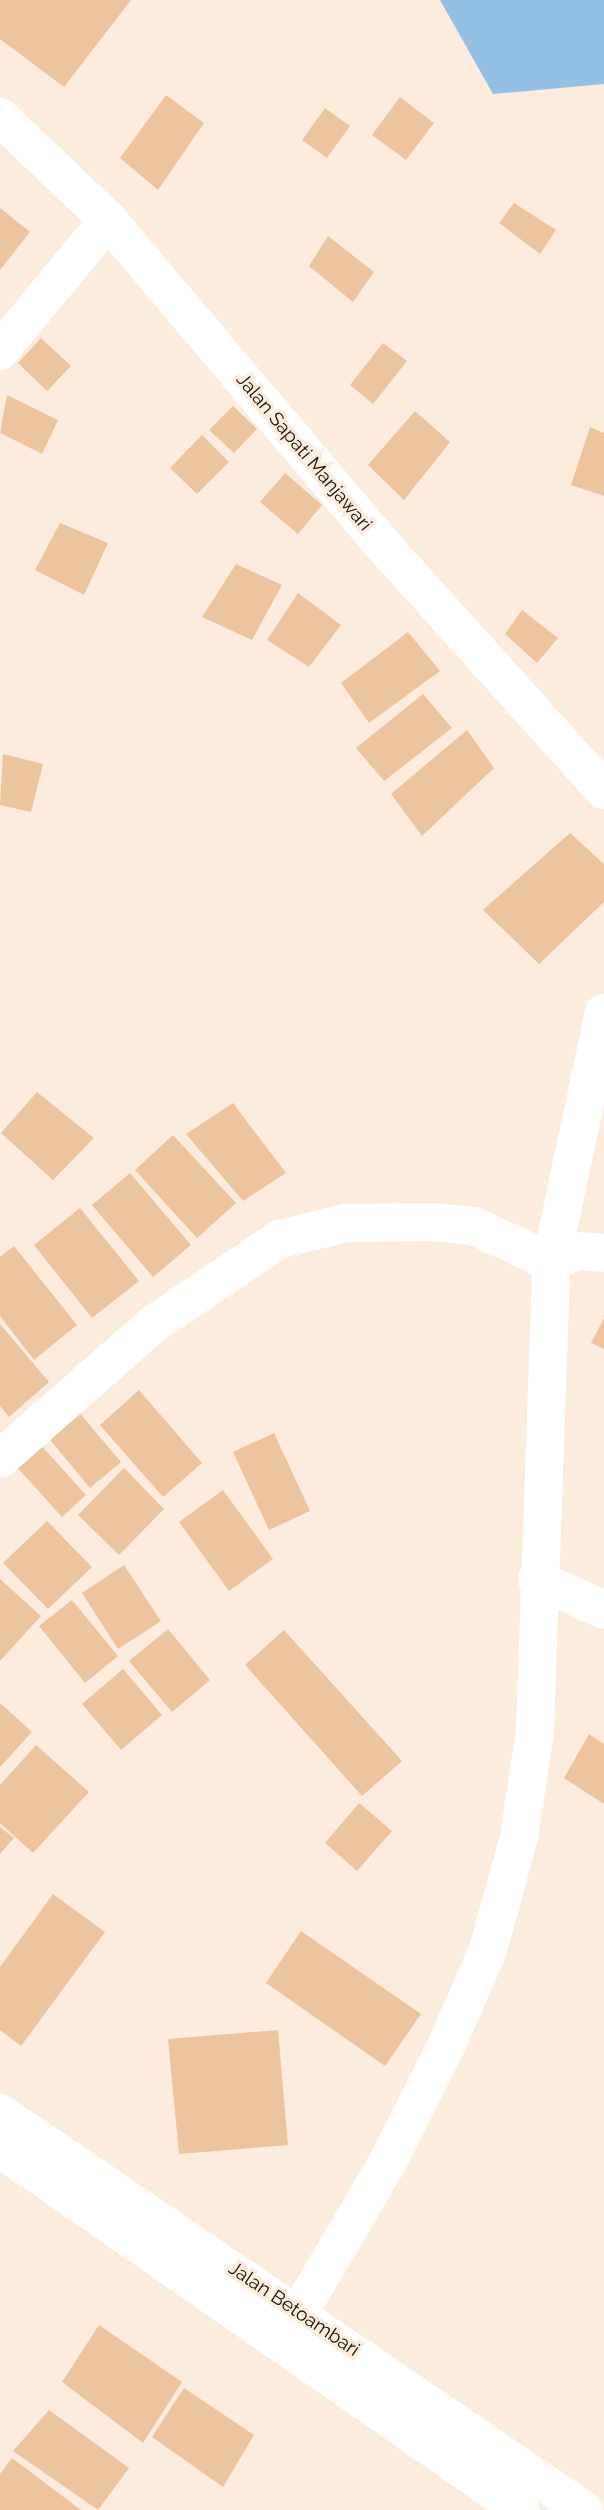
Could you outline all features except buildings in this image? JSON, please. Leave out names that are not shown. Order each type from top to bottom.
[{"type":"street","name":"Jalan Sapati Manjawari","points":[[0,117],[108,220],[374,535],[604,790]]},
{"type":"street","points":[[0,351],[108,220]]},
{"type":"street","points":[[300,2311],[386,2165],[488,1950],[519,1837],[535,1731],[537,1579],[551,1262],[604,1013]]},
{"type":"street","points":[[0,1459],[155,1323],[280,1239],[346,1223],[433,1222],[474,1226],[551,1262],[577,1251],[604,1253]]},
{"type":"street","points":[[537,1579],[604,1610]]},
{"type":"street","name":"Jalan Betoambari","points":[[0,2113],[521,2510]]},
{"type":"street","name":"Jalan Betoambari","points":[[0,2148],[205,2270],[300,2311],[584,2510]]},
{"type":"water","points":[[440,0],[604,0],[604,84],[493,94]]}]
